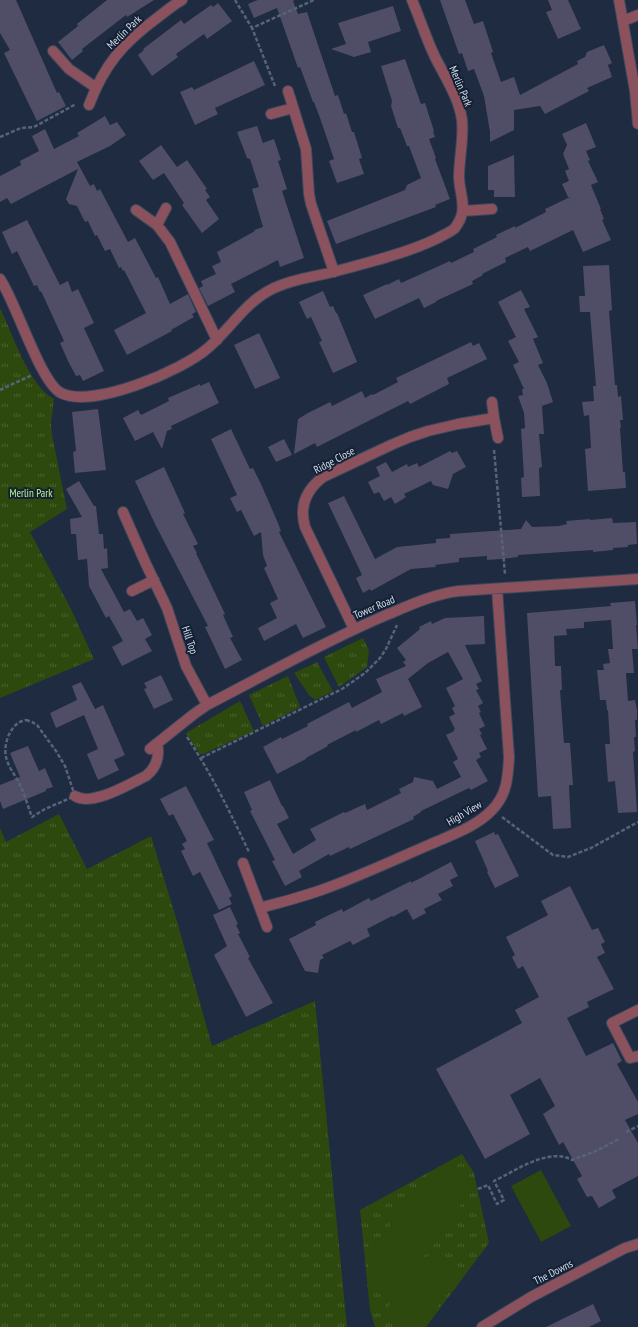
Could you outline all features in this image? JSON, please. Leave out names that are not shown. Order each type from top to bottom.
[{"type":"street","name":"Merlin Park","points":[[412,0],[434,54],[460,110],[462,127],[459,185],[463,211]]},
{"type":"street","points":[[619,0],[635,90],[638,124]]},
{"type":"street","name":"Merlin Park","points":[[89,105],[103,73],[120,50],[139,31],[179,1]]},
{"type":"street","points":[[623,21],[638,15]]},
{"type":"street","points":[[52,51],[69,69],[95,90]]},
{"type":"street","points":[[288,91],[306,149],[311,204],[334,272]]},
{"type":"street","points":[[271,114],[293,108]]},
{"type":"street","points":[[157,225],[166,208]]},
{"type":"street","points":[[0,278],[43,370],[52,385],[61,393],[76,396],[98,395],[140,384],[183,364],[206,350],[245,309],[268,291],[293,280],[334,272],[429,243],[455,228],[463,211],[492,209]]},
{"type":"street","points":[[136,210],[157,225],[170,242],[217,340]]},
{"type":"street","points":[[492,402],[498,438]]},
{"type":"street","name":"Ridge Close","points":[[354,629],[305,527],[302,517],[303,507],[308,492],[323,477],[391,445],[428,431],[494,418]]},
{"type":"street","name":"Hill Top","points":[[123,512],[167,608],[186,666],[207,705]]},
{"type":"street","name":"Tower Road","points":[[75,796],[80,799],[92,799],[114,791],[146,776],[157,762],[159,752],[153,746],[207,705],[354,629],[405,608],[445,593],[638,579]]},
{"type":"street","points":[[132,591],[154,580]]},
{"type":"street","name":"High View","points":[[260,908],[325,889],[404,856],[473,824],[492,810],[502,797],[505,791],[509,757],[502,589]]},
{"type":"street","points":[[243,863],[267,928]]},
{"type":"street","points":[[638,1010],[612,1023],[630,1058],[638,1056]]},
{"type":"street","name":"The Downs","points":[[482,1327],[532,1297],[619,1251],[638,1244]]},
{"type":"path","points":[[235,0],[252,28],[277,91],[288,91]]},
{"type":"path","points":[[252,28],[314,0]]},
{"type":"path","points":[[0,137],[21,128],[34,127],[73,106],[95,90]]},
{"type":"path","points":[[0,390],[43,370]]},
{"type":"path","points":[[498,438],[493,444],[502,589]]},
{"type":"path","points":[[201,758],[316,703],[342,689],[366,673],[386,650],[405,608]]},
{"type":"path","points":[[26,720],[32,722],[41,730],[65,766],[75,796],[45,809],[32,817],[21,787],[7,762],[6,757],[5,750],[9,736],[17,723],[26,720]]},
{"type":"path","points":[[179,725],[201,758],[251,854],[243,863]]},
{"type":"path","points":[[492,810],[553,855],[568,857],[591,848],[638,822]]},
{"type":"path","points":[[626,1132],[638,1126]]},
{"type":"path","points":[[478,1189],[488,1185],[497,1204],[504,1200],[494,1181],[541,1158],[566,1156],[572,1160],[596,1151],[618,1139]]},
{"type":"green space","points":[[0,308],[22,358],[36,383],[54,399],[51,423],[52,435],[67,509],[30,532],[71,609],[94,659],[0,698]]},
{"type":"green space","points":[[363,638],[369,650],[367,667],[339,687],[324,657]]},
{"type":"green space","points":[[317,662],[333,691],[315,700],[309,695],[294,673]]},
{"type":"green space","points":[[288,676],[300,707],[263,726],[249,695]]},
{"type":"green space","points":[[240,701],[254,731],[200,754],[186,733]]},
{"type":"green space","points":[[59,814],[87,869],[151,836],[177,921],[212,1046],[315,1001],[347,1327],[0,1327],[0,828],[6,842]]},
{"type":"green space","points":[[462,1154],[474,1173],[489,1243],[426,1327],[375,1327],[370,1310],[360,1210]]},
{"type":"green space","points":[[450,1165],[462,1172],[465,1176],[469,1183],[470,1192],[406,1281],[391,1288],[385,1288],[374,1283],[368,1268],[371,1251],[429,1173],[444,1166]]},
{"type":"green space","points":[[541,1170],[571,1226],[541,1242],[511,1186]]},
{"type":"green space","points":[[432,1250],[463,1272],[423,1327],[403,1327],[383,1314]]},
{"type":"building","points":[[0,0],[16,0],[57,93],[59,92],[66,106],[37,121],[4,53],[10,50],[0,33]]},
{"type":"building","points":[[107,0],[154,0],[127,17],[126,15],[82,49],[83,51],[72,60],[58,42],[78,26],[77,24]]},
{"type":"building","points":[[258,0],[295,0],[293,1],[298,14],[307,12],[335,96],[338,95],[344,114],[346,113],[352,132],[354,132],[362,158],[359,159],[364,174],[337,183],[329,161],[334,159],[320,118],[300,67],[298,68],[277,8],[254,18],[248,4]]},
{"type":"building","points":[[440,0],[465,0],[474,24],[483,21],[493,52],[491,53],[501,82],[514,77],[520,95],[578,64],[577,61],[585,57],[587,52],[604,45],[612,63],[608,65],[612,77],[587,88],[589,91],[545,114],[540,106],[514,110],[514,130],[490,142],[490,132],[484,96],[474,69],[468,71],[462,53],[459,54]]},
{"type":"building","points":[[548,0],[568,0],[581,29],[558,39],[546,12],[552,10]]},
{"type":"building","points":[[218,3],[232,21],[207,39],[204,34],[176,54],[178,57],[152,76],[138,55],[144,50],[143,49],[181,20],[184,24],[211,5],[213,7]]},
{"type":"building","points":[[393,6],[401,31],[368,42],[371,52],[354,57],[331,49],[346,44],[338,23]]},
{"type":"building","points":[[405,59],[421,104],[425,103],[434,131],[435,137],[429,139],[450,199],[435,205],[436,207],[336,244],[327,221],[405,190],[407,185],[421,178],[409,146],[407,146],[400,128],[398,128],[391,106],[392,101],[381,66]]},
{"type":"building","points":[[254,61],[265,85],[215,108],[218,114],[195,125],[180,92],[192,87],[194,90]]},
{"type":"building","points":[[105,116],[110,125],[117,122],[126,135],[110,146],[77,162],[90,186],[94,184],[97,191],[100,189],[128,242],[135,238],[156,278],[158,277],[170,304],[188,294],[196,312],[192,314],[194,317],[171,330],[172,331],[127,355],[114,330],[146,313],[124,270],[123,271],[121,267],[119,268],[110,249],[105,251],[97,235],[95,236],[88,221],[85,222],[77,206],[69,204],[66,199],[78,169],[11,204],[7,198],[0,202],[0,176],[21,165],[20,161],[39,151],[32,136],[45,129],[54,149],[79,136],[77,133]]},
{"type":"building","points":[[586,123],[596,147],[586,151],[590,160],[588,161],[598,182],[591,185],[601,209],[604,219],[602,220],[611,240],[583,252],[573,230],[530,251],[528,247],[505,258],[506,262],[482,274],[483,275],[472,281],[473,284],[424,308],[419,298],[375,319],[363,295],[399,279],[401,283],[450,261],[451,263],[474,252],[473,249],[497,237],[496,235],[515,226],[515,228],[546,212],[545,209],[570,197],[568,197],[562,184],[569,181],[565,171],[569,169],[563,154],[567,145],[562,134]]},
{"type":"building","points":[[257,126],[263,143],[274,139],[281,160],[278,161],[287,189],[282,191],[304,258],[280,267],[278,260],[231,284],[235,292],[208,306],[199,288],[203,286],[201,281],[216,274],[212,266],[221,262],[217,252],[255,231],[254,230],[263,227],[252,189],[259,187],[250,159],[247,158],[237,132]]},
{"type":"building","points":[[161,145],[177,167],[187,160],[207,189],[205,190],[210,197],[206,200],[219,219],[202,233],[182,205],[184,203],[164,173],[153,180],[139,161]]},
{"type":"building","points":[[514,155],[515,197],[494,197],[494,190],[488,190],[488,166]]},
{"type":"building","points":[[27,220],[60,285],[68,281],[72,292],[78,289],[94,323],[84,328],[104,371],[83,381],[80,375],[76,376],[68,361],[60,343],[64,341],[41,291],[40,292],[37,285],[34,286],[17,251],[12,254],[2,232]]},
{"type":"building","points":[[609,265],[612,310],[609,311],[615,385],[617,385],[618,397],[621,396],[623,420],[620,420],[620,428],[623,472],[625,472],[626,488],[588,491],[585,449],[591,448],[589,415],[584,416],[582,402],[594,401],[593,386],[596,386],[590,312],[580,312],[579,296],[585,296],[583,266]]},
{"type":"building","points":[[521,290],[530,307],[524,309],[538,337],[533,339],[543,363],[538,365],[547,383],[553,402],[542,406],[544,434],[539,434],[542,467],[539,468],[540,496],[522,497],[521,478],[524,477],[521,429],[525,428],[524,413],[518,396],[523,395],[522,389],[524,389],[513,365],[519,362],[508,341],[516,337],[498,302]]},
{"type":"building","points":[[323,291],[330,307],[333,306],[337,313],[357,362],[333,373],[319,342],[322,341],[311,317],[307,319],[299,302]]},
{"type":"building","points":[[259,333],[280,378],[255,389],[234,345]]},
{"type":"building","points":[[471,342],[473,346],[479,343],[487,359],[447,378],[449,384],[410,404],[408,401],[317,447],[315,443],[294,454],[298,419],[330,402],[332,406],[362,391],[365,398],[372,394],[373,395],[398,382],[396,378]]},
{"type":"building","points":[[209,382],[219,403],[171,426],[172,429],[167,431],[162,449],[153,432],[135,441],[123,418],[138,410],[141,415],[169,401],[168,398],[200,384],[200,386]]},
{"type":"building","points":[[98,409],[106,470],[75,473],[73,452],[76,451],[72,412]]},
{"type":"building","points":[[231,429],[250,469],[253,468],[261,484],[281,531],[279,532],[326,627],[303,638],[296,624],[264,641],[258,628],[277,618],[270,603],[278,599],[264,568],[267,566],[263,555],[261,532],[254,536],[241,510],[237,512],[230,498],[237,495],[211,439]]},
{"type":"building","points":[[284,439],[292,455],[276,462],[268,447]]},
{"type":"building","points":[[450,451],[452,453],[457,451],[466,467],[453,474],[448,489],[433,485],[431,481],[404,494],[406,497],[395,504],[391,497],[384,501],[379,492],[374,494],[368,482],[380,476],[376,467],[386,462],[392,472],[407,464],[408,467],[417,463],[419,467]]},
{"type":"building","points":[[164,467],[185,513],[183,514],[198,544],[193,546],[225,614],[223,615],[233,637],[230,638],[242,660],[225,669],[205,627],[208,626],[155,524],[135,481]]},
{"type":"building","points":[[79,481],[94,506],[96,506],[99,534],[103,534],[104,549],[107,548],[108,568],[101,569],[124,612],[130,609],[137,621],[143,618],[152,635],[145,639],[152,651],[122,666],[112,647],[123,641],[109,616],[106,618],[89,586],[87,559],[78,560],[76,534],[71,534],[70,519],[82,517],[66,489]]},
{"type":"building","points":[[344,496],[375,559],[397,547],[436,543],[436,539],[450,538],[450,534],[521,529],[526,520],[532,527],[559,526],[567,524],[566,521],[590,519],[612,518],[613,523],[636,522],[637,544],[628,545],[628,547],[613,548],[613,550],[593,552],[593,550],[518,555],[518,557],[487,560],[487,556],[459,558],[459,562],[435,565],[436,567],[411,569],[371,591],[370,589],[363,593],[356,578],[362,575],[328,503]]},
{"type":"building","points":[[635,601],[638,649],[632,649],[634,673],[626,673],[628,701],[635,700],[637,710],[637,720],[635,720],[636,737],[634,737],[635,751],[633,752],[637,812],[618,813],[615,781],[608,782],[605,744],[610,744],[608,710],[606,700],[600,700],[597,670],[604,670],[603,664],[610,663],[608,649],[613,649],[611,620],[584,622],[584,628],[566,629],[567,635],[554,636],[555,666],[561,666],[562,690],[560,690],[564,743],[570,743],[573,785],[569,785],[571,828],[553,829],[551,796],[538,797],[527,613],[611,606],[610,603]]},
{"type":"building","points":[[484,616],[485,644],[465,645],[482,681],[476,684],[479,689],[476,690],[483,703],[478,706],[481,712],[479,713],[485,726],[479,729],[482,734],[480,735],[487,749],[479,753],[481,757],[476,760],[488,781],[471,790],[469,788],[421,811],[413,817],[414,819],[350,849],[349,847],[330,856],[329,854],[299,871],[302,877],[285,886],[272,861],[275,860],[250,811],[252,810],[244,792],[270,780],[289,818],[277,824],[293,854],[316,840],[310,829],[344,812],[345,813],[365,804],[367,810],[401,793],[399,789],[413,782],[414,777],[433,781],[437,789],[461,777],[453,762],[458,759],[446,735],[455,729],[449,717],[455,714],[452,708],[455,706],[446,688],[463,679],[448,652],[428,663],[408,679],[422,707],[404,716],[403,713],[381,724],[379,720],[356,732],[356,730],[277,774],[263,747],[281,737],[282,739],[308,726],[307,724],[349,702],[352,708],[382,692],[376,679],[406,666],[403,662],[406,660],[397,648],[420,629],[419,627],[431,621],[432,624],[445,618]]},
{"type":"building","points":[[161,675],[173,700],[154,709],[144,689],[147,688],[144,683]]},
{"type":"building","points":[[81,682],[95,709],[103,705],[125,755],[114,760],[119,770],[98,780],[87,754],[98,749],[84,715],[56,728],[50,713],[77,700],[72,686]]},
{"type":"building","points":[[28,746],[39,771],[45,768],[53,787],[3,809],[0,801],[0,785],[20,777],[10,753]]},
{"type":"building","points":[[186,786],[214,840],[207,843],[232,896],[229,898],[232,904],[219,910],[200,872],[193,876],[181,851],[185,849],[182,844],[187,841],[173,814],[169,816],[160,799]]},
{"type":"building","points":[[494,832],[495,835],[498,834],[519,876],[495,888],[475,841]]},
{"type":"building","points":[[451,862],[458,876],[450,880],[453,886],[438,894],[442,900],[424,909],[426,913],[413,920],[407,909],[393,917],[392,916],[367,929],[370,936],[353,945],[350,941],[322,955],[324,958],[320,960],[318,973],[305,971],[289,939],[316,925],[315,922],[331,914],[342,909],[343,912],[369,898],[371,901],[411,881],[411,883]]},
{"type":"building","points":[[570,886],[592,930],[598,928],[605,942],[601,944],[605,953],[597,957],[614,989],[587,1002],[589,1007],[567,1018],[586,1056],[613,1043],[622,1061],[617,1064],[638,1102],[638,1114],[625,1120],[638,1143],[638,1176],[612,1190],[616,1198],[599,1208],[592,1196],[587,1197],[577,1179],[582,1176],[563,1142],[559,1145],[543,1114],[555,1106],[540,1078],[510,1095],[530,1134],[485,1159],[436,1069],[522,1023],[515,1010],[539,997],[523,966],[518,969],[512,957],[515,955],[506,937],[548,915],[541,901]]},
{"type":"building","points":[[230,907],[238,924],[236,925],[240,933],[238,934],[250,957],[248,958],[273,1003],[246,1017],[214,955],[227,946],[213,915]]},
{"type":"building","points":[[593,1304],[601,1321],[589,1327],[546,1327]]}]
